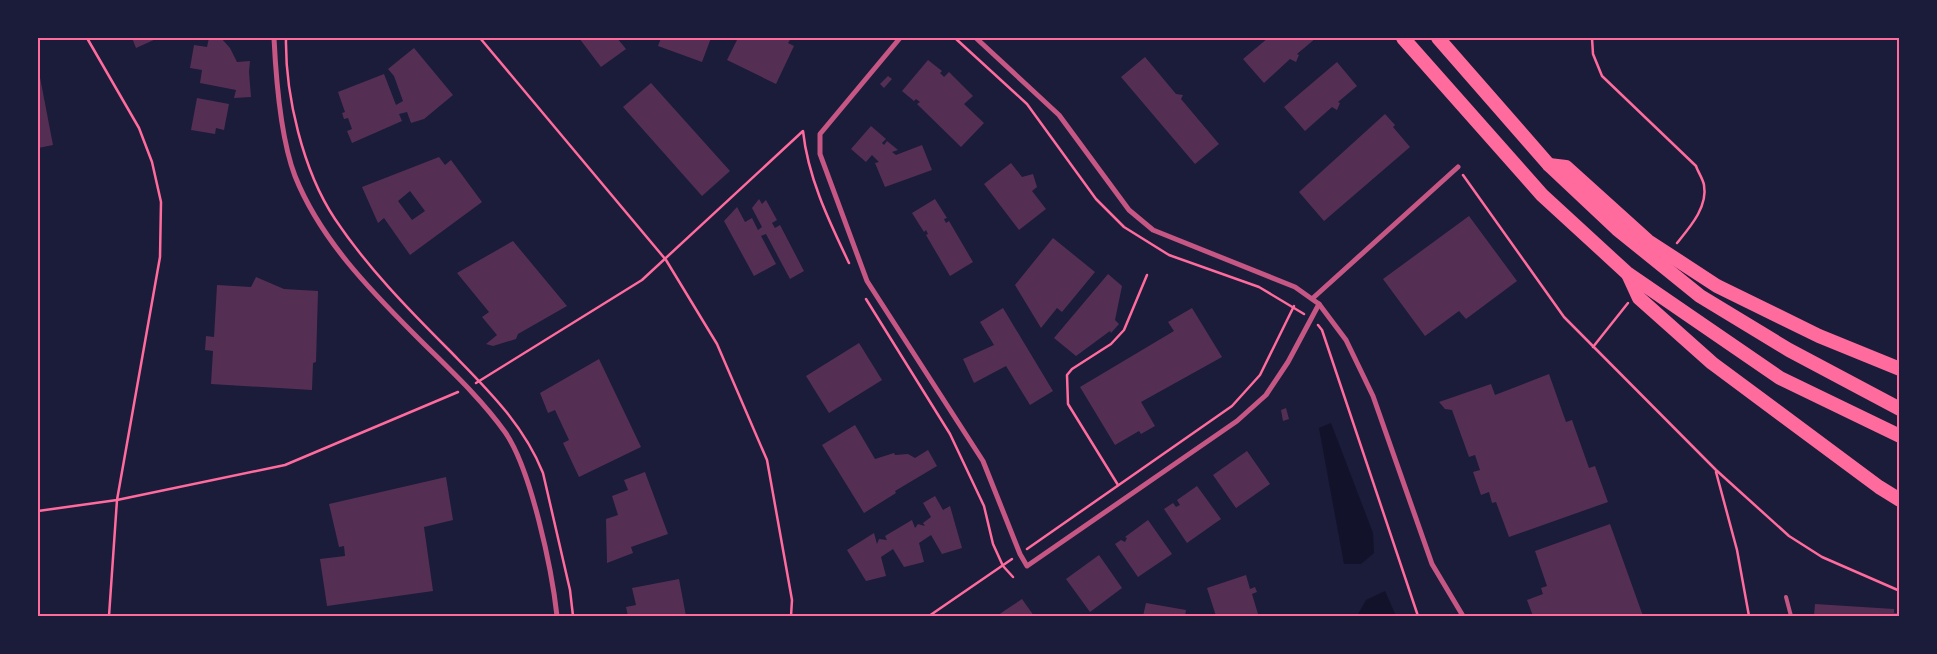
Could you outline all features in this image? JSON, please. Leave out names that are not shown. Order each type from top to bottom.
[{"type":"highway","points":[[1403,38],[1542,195],[1627,273],[1780,378],[1900,436]]},
{"type":"highway","points":[[1438,38],[1549,164],[1617,229],[1700,296],[1806,360],[1900,408]]},
{"type":"highway","points":[[1549,164],[1566,168],[1648,241],[1717,286],[1819,336],[1900,369]]},
{"type":"highway","points":[[1627,273],[1639,298],[1712,363],[1879,487],[1900,500]]},
{"type":"street","points":[[274,38],[276,78],[283,126],[294,175],[325,235],[381,301],[468,388],[506,433],[526,478],[546,557],[557,616]]},
{"type":"street","points":[[900,38],[820,134],[820,154],[868,280],[927,376],[984,461],[1020,554],[1027,566],[1237,421],[1266,394],[1288,362],[1319,304]]},
{"type":"street","points":[[976,38],[1013,69],[1059,115],[1129,210],[1153,230],[1295,287],[1314,298],[1346,340],[1374,396],[1432,564],[1463,616]]},
{"type":"street","points":[[1314,298],[1458,167]]},
{"type":"lane","points":[[1786,597],[1791,616]]},
{"type":"path","points":[[87,38],[139,128],[152,162],[162,202],[160,257],[117,500],[109,616]]},
{"type":"path","points":[[286,38],[290,87],[303,150],[324,201],[335,219],[392,292],[509,413],[537,458],[543,472],[570,590],[573,616]]},
{"type":"path","points":[[480,38],[666,260],[717,344],[767,460],[792,600],[791,616]]},
{"type":"path","points":[[1592,38],[1593,54],[1602,76],[1696,166],[1704,185],[1702,202],[1694,221]]},
{"type":"path","points":[[473,385],[642,280],[666,260],[803,132],[806,158],[830,225],[851,268]]},
{"type":"path","points":[[1458,167],[1564,317],[1716,470],[1789,536],[1822,557],[1900,591]]},
{"type":"path","points":[[1118,486],[1068,404],[1067,375],[1072,369],[1110,344],[1124,330],[1147,276]]},
{"type":"path","points":[[864,295],[882,329],[950,434],[984,506],[993,544],[1003,566],[1012,577]]},
{"type":"path","points":[[929,616],[1232,406],[1260,375],[1270,359],[1294,306]]},
{"type":"path","points":[[1310,318],[1322,330],[1418,616]]},
{"type":"path","points":[[1593,347],[1611,324]]},
{"type":"path","points":[[38,511],[117,500],[285,465],[458,392]]},
{"type":"path","points":[[1716,470],[1737,550],[1749,616]]},
{"type":"shaded area","points":[[1331,423],[1373,533],[1374,553],[1361,564],[1344,564],[1319,428]]},
{"type":"shaded area","points":[[1385,591],[1396,616],[1357,616],[1366,600]]},
{"type":"building","points":[[132,38],[156,38],[156,39],[136,48]]},
{"type":"building","points":[[209,38],[221,38],[230,48],[237,62],[250,61],[251,97],[234,98],[236,90],[200,83],[202,70],[190,68],[194,45],[207,47]]},
{"type":"building","points":[[579,38],[617,38],[626,49],[601,67]]},
{"type":"building","points":[[661,38],[711,38],[702,62],[658,46]]},
{"type":"building","points":[[738,38],[791,38],[788,43],[794,46],[776,84],[727,60]]},
{"type":"building","points":[[1268,38],[1316,38],[1297,54],[1299,55],[1296,62],[1290,59],[1264,83],[1243,59]]},
{"type":"building","points":[[414,48],[453,95],[424,119],[411,123],[407,112],[399,114],[402,121],[352,143],[347,131],[352,129],[348,118],[344,119],[342,113],[345,112],[338,92],[384,74],[396,105],[403,101],[394,76],[388,69]]},
{"type":"building","points":[[1145,57],[1176,94],[1183,95],[1181,99],[1219,144],[1195,164],[1121,77]]},
{"type":"building","points":[[928,60],[942,71],[940,73],[944,77],[949,72],[973,96],[964,104],[984,123],[961,147],[917,104],[920,102],[916,99],[914,101],[902,91]]},
{"type":"building","points":[[1337,62],[1357,86],[1338,102],[1340,103],[1337,110],[1332,107],[1305,131],[1284,107]]},
{"type":"building","points":[[38,67],[53,145],[38,148]]},
{"type":"building","points":[[888,76],[892,79],[884,88],[880,84]]},
{"type":"building","points":[[651,83],[730,171],[702,196],[623,107]]},
{"type":"building","points":[[197,98],[229,104],[224,130],[216,128],[215,134],[191,130]]},
{"type":"building","points":[[1385,114],[1410,147],[1324,221],[1299,192]]},
{"type":"building","points":[[871,126],[886,139],[882,143],[884,145],[887,141],[898,150],[892,152],[896,155],[922,145],[932,170],[885,187],[875,163],[879,162],[872,155],[866,162],[851,149]]},
{"type":"building","points":[[439,157],[445,165],[451,160],[482,202],[410,255],[384,218],[378,223],[362,187]],"holes":[[[410,191],[425,211],[412,220],[398,201]]]},
{"type":"building","points":[[1011,163],[1022,177],[1033,174],[1037,187],[1032,191],[1046,209],[1019,230],[984,184]]},
{"type":"building","points":[[759,199],[762,204],[766,200],[777,220],[772,223],[775,228],[780,225],[804,271],[790,279],[766,234],[761,236],[776,264],[754,276],[724,221],[737,207],[745,222],[752,218],[758,230],[762,227],[752,208]]},
{"type":"building","points":[[935,199],[947,218],[944,219],[946,223],[949,221],[973,262],[950,276],[926,235],[928,234],[926,230],[924,232],[912,213]]},
{"type":"building","points":[[1469,216],[1517,281],[1466,319],[1459,311],[1425,336],[1383,279]]},
{"type":"building","points":[[1053,238],[1095,272],[1062,312],[1057,308],[1041,328],[1015,285]]},
{"type":"building","points":[[513,241],[567,306],[518,334],[516,339],[493,346],[486,344],[497,335],[482,317],[489,312],[457,273]]},
{"type":"building","points":[[1108,274],[1122,286],[1115,320],[1119,324],[1111,333],[1110,331],[1076,356],[1054,338]]},
{"type":"building","points":[[256,277],[284,289],[318,291],[316,362],[313,363],[312,390],[211,384],[213,351],[205,350],[206,336],[214,337],[217,285],[251,287]]},
{"type":"building","points":[[1003,308],[1053,391],[1030,405],[1006,366],[974,383],[963,359],[994,345],[980,322]]},
{"type":"building","points":[[1192,308],[1222,357],[1141,402],[1155,426],[1141,434],[1139,431],[1115,445],[1080,387],[1174,331],[1168,322]]},
{"type":"building","points":[[859,343],[882,380],[829,413],[806,376]]},
{"type":"building","points":[[599,359],[641,447],[579,477],[563,443],[569,440],[555,410],[548,413],[540,393]]},
{"type":"building","points":[[1549,374],[1566,422],[1572,420],[1589,468],[1595,466],[1608,502],[1509,537],[1496,502],[1492,503],[1489,492],[1481,495],[1473,472],[1480,470],[1475,455],[1469,457],[1452,410],[1445,409],[1439,402],[1491,384],[1495,395]]},
{"type":"building","points":[[1286,408],[1289,419],[1283,421],[1281,410]]},
{"type":"building","points":[[855,425],[875,459],[894,453],[895,455],[908,454],[915,458],[928,450],[937,466],[895,491],[896,493],[864,513],[822,445]]},
{"type":"building","points":[[1247,451],[1270,484],[1236,508],[1213,475]]},
{"type":"building","points":[[645,472],[668,534],[631,547],[633,553],[607,563],[606,519],[618,515],[612,496],[628,490],[624,480]]},
{"type":"building","points":[[446,477],[453,520],[424,527],[433,591],[327,606],[320,559],[345,556],[344,546],[339,547],[329,504]]},
{"type":"building","points":[[1197,486],[1221,519],[1187,543],[1164,509],[1173,503],[1176,507],[1180,505],[1177,500]]},
{"type":"building","points":[[935,496],[943,510],[950,506],[962,548],[942,554],[931,535],[919,543],[924,562],[904,567],[893,549],[881,557],[886,576],[866,581],[847,550],[874,533],[877,544],[879,539],[887,540],[885,536],[912,520],[915,528],[918,524],[925,526],[923,523],[931,517],[923,503]]},
{"type":"building","points":[[1148,520],[1172,554],[1138,577],[1115,544],[1121,540],[1125,542],[1127,538],[1125,537]]},
{"type":"building","points":[[1610,524],[1643,616],[1533,616],[1527,600],[1543,594],[1541,588],[1547,586],[1535,551]]},
{"type":"building","points":[[1099,555],[1122,588],[1090,612],[1066,579]]},
{"type":"building","points":[[1246,575],[1250,589],[1255,587],[1257,592],[1252,594],[1258,614],[1216,616],[1207,588]]},
{"type":"building","points":[[679,579],[686,616],[628,616],[626,607],[636,605],[632,588]]},
{"type":"building","points":[[1022,599],[1034,616],[997,616],[1004,611]]},
{"type":"building","points":[[1146,603],[1186,610],[1185,616],[1143,616]]},
{"type":"building","points":[[1815,604],[1894,609],[1894,613],[1900,613],[1900,616],[1814,616]]}]
